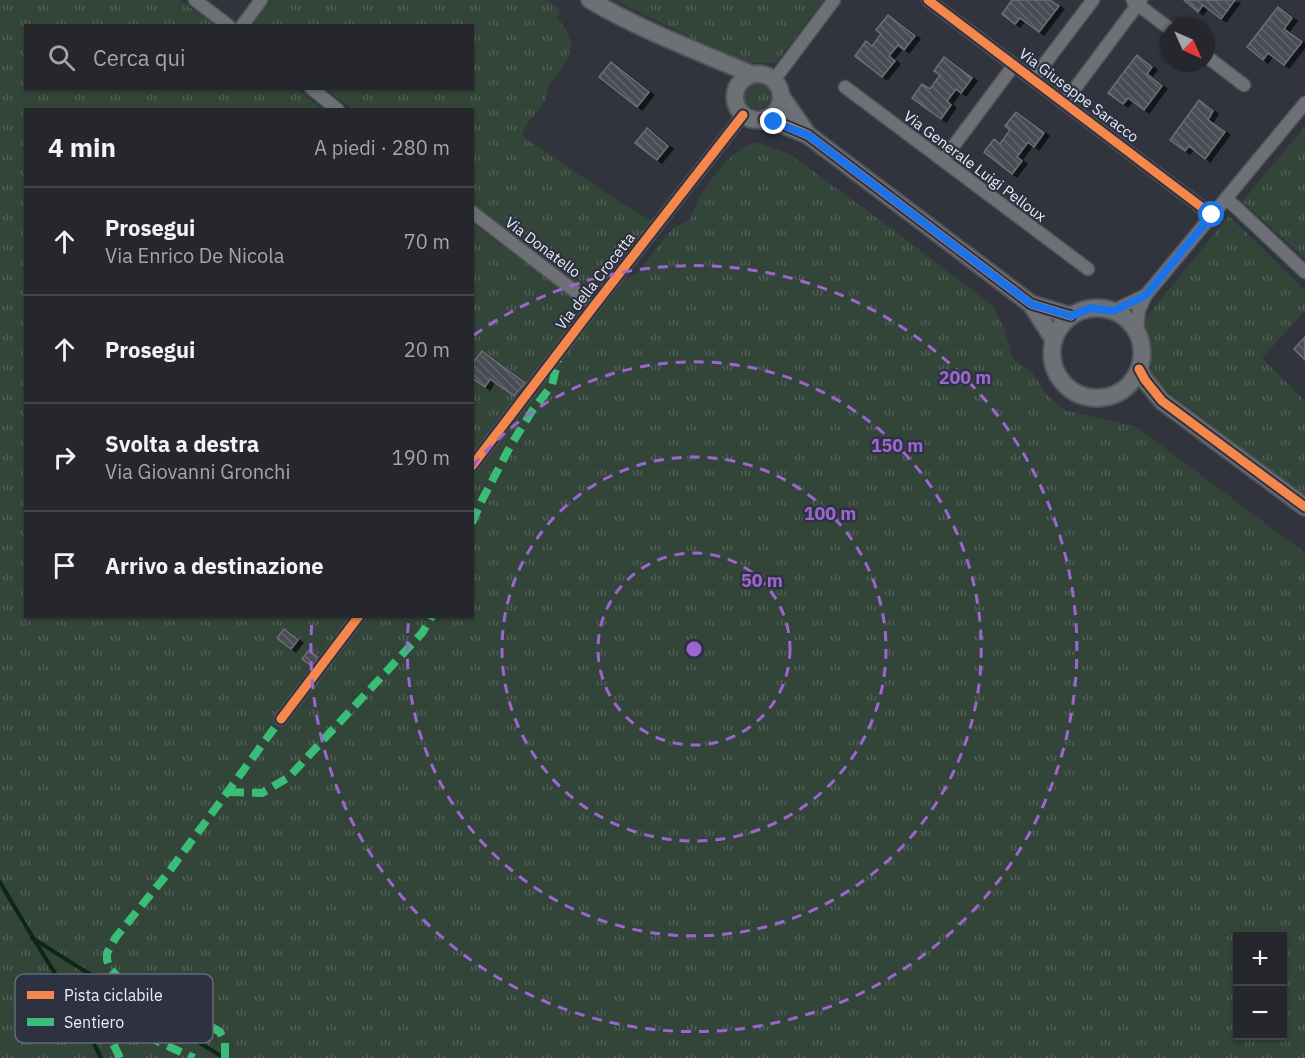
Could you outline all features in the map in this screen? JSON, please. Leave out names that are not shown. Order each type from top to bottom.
[{"type":"street","points":[[195,0],[226,24]]},
{"type":"street","points":[[243,24],[261,0]]},
{"type":"street","points":[[590,0],[702,55],[751,74],[764,74],[774,80],[781,96],[778,108],[764,120]]},
{"type":"street","points":[[774,80],[834,0]]},
{"type":"street","name":"Via Giuseppe Saracco","points":[[928,0],[1212,215]]},
{"type":"street","points":[[1033,79],[1093,0]]},
{"type":"street","points":[[1064,103],[1137,2],[1161,22]]},
{"type":"street","points":[[702,55],[719,71],[735,92],[736,105],[743,115],[784,125],[808,135],[1031,304],[1054,340]]},
{"type":"street","points":[[1215,63],[1244,85]]},
{"type":"street","points":[[943,160],[1014,65]]},
{"type":"street","points":[[735,92],[741,81],[751,74]]},
{"type":"street","name":"Via Generale Luigi Pelloux","points":[[845,87],[1088,269]]},
{"type":"street","points":[[313,90],[336,108]]},
{"type":"street","points":[[781,96],[808,135]]},
{"type":"street","points":[[1137,332],[1139,310],[1146,295],[1305,103]]},
{"type":"street","name":"Via della Crocetta","points":[[474,463],[743,115]]},
{"type":"street","points":[[1226,198],[1305,272]]},
{"type":"street","name":"Via Donatello","points":[[474,214],[594,306]]},
{"type":"street","points":[[1113,311],[1146,295]]},
{"type":"street","points":[[1031,304],[1071,316]]},
{"type":"street","points":[[1091,308],[1113,311],[1123,316],[1137,332],[1142,357],[1139,369],[1121,391],[1108,397],[1081,396],[1069,389],[1060,379],[1054,367],[1052,354],[1054,340],[1060,327],[1071,316],[1091,308]]},
{"type":"street","points":[[1139,369],[1162,401],[1305,507]]},
{"type":"street","points":[[1121,391],[1134,392],[1162,401]]},
{"type":"street","points":[[281,719],[357,618]]},
{"type":"green space","points":[[0,0],[180,0],[214,24],[24,24],[24,90],[296,90],[321,108],[24,108],[24,618],[474,618],[474,225],[573,297],[593,289],[580,289],[474,208],[474,108],[351,108],[327,90],[474,90],[474,24],[249,24],[270,0],[547,0],[561,10],[557,18],[566,29],[572,46],[565,64],[550,83],[545,100],[525,127],[522,136],[621,203],[654,222],[607,284],[636,274],[673,228],[690,220],[699,197],[713,177],[742,148],[756,142],[789,154],[993,306],[1004,328],[1013,359],[1032,372],[1046,394],[1064,410],[1137,427],[1305,553],[1305,1058],[0,1058]]},
{"type":"green space","points":[[614,0],[824,0],[776,63],[743,63]]},
{"type":"green space","points":[[758,83],[767,87],[771,96],[767,105],[758,109],[749,105],[745,96],[749,87]]},
{"type":"green space","points":[[1305,127],[1305,259],[1242,201]]},
{"type":"green space","points":[[1229,216],[1305,290],[1305,311],[1262,358],[1305,401],[1305,496],[1153,380],[1146,317]]},
{"type":"building","points":[[1012,0],[1050,0],[1059,6],[1039,32],[1020,18],[1015,24],[1002,14]]},
{"type":"building","points":[[1184,0],[1235,0],[1221,19],[1203,5],[1198,12]]},
{"type":"building","points":[[1278,7],[1292,18],[1284,29],[1302,42],[1284,65],[1268,53],[1263,60],[1247,47]]},
{"type":"building","points":[[888,15],[915,36],[904,50],[898,45],[889,56],[895,61],[882,77],[855,56],[866,41],[872,46],[881,34],[876,30]]},
{"type":"building","points":[[1137,55],[1152,67],[1147,74],[1162,86],[1144,110],[1128,98],[1123,104],[1108,93]]},
{"type":"building","points":[[944,57],[972,78],[961,93],[956,89],[947,101],[951,105],[941,119],[912,98],[922,84],[930,89],[940,75],[934,71]]},
{"type":"building","points":[[611,62],[649,92],[637,107],[599,77]]},
{"type":"building","points":[[1199,100],[1213,111],[1208,120],[1225,132],[1205,159],[1189,146],[1185,151],[1170,140]]},
{"type":"building","points":[[1016,112],[1044,133],[1034,147],[1028,142],[1017,157],[1022,161],[1012,174],[984,152],[994,139],[1000,144],[1010,130],[1005,126]]},
{"type":"building","points":[[647,128],[668,146],[657,160],[635,143]]},
{"type":"building","points":[[1305,337],[1305,360],[1294,349]]},
{"type":"building","points":[[482,351],[525,383],[514,396],[490,379],[485,387],[474,379],[474,361]]},
{"type":"building","points":[[284,629],[298,640],[291,649],[277,638]]},
{"type":"building","points":[[309,650],[319,658],[312,666],[302,659]]},
{"type":"waterway","points":[[0,882],[55,974]]},
{"type":"waterway","points":[[32,938],[90,974]]},
{"type":"waterway","points":[[94,1043],[101,1058]]},
{"type":"waterway","points":[[200,1043],[224,1058]]},
{"type":"marked path","points":[[474,518],[511,445],[532,411],[552,385],[558,360]]},
{"type":"marked path","points":[[229,792],[262,793],[289,777],[422,633],[431,618]]},
{"type":"marked path","points":[[115,974],[110,969],[107,953],[116,937],[168,873],[281,719]]},
{"type":"marked path","points":[[213,1028],[220,1032],[225,1042],[225,1058]]},
{"type":"marked path","points":[[113,1043],[120,1058]]},
{"type":"marked path","points":[[161,1043],[194,1058]]},
{"type":"cycle path","points":[[928,0],[1212,215]]},
{"type":"cycle path","points":[[474,463],[743,115]]},
{"type":"cycle path","points":[[764,119],[808,135],[1031,304],[1071,316]]},
{"type":"cycle path","points":[[1139,369],[1162,401],[1305,507]]},
{"type":"cycle path","points":[[281,719],[357,618]]},
{"type":"route","points":[[774,122],[808,135],[1031,304],[1071,316],[1091,308],[1113,311],[1146,295],[1212,215]]}]
